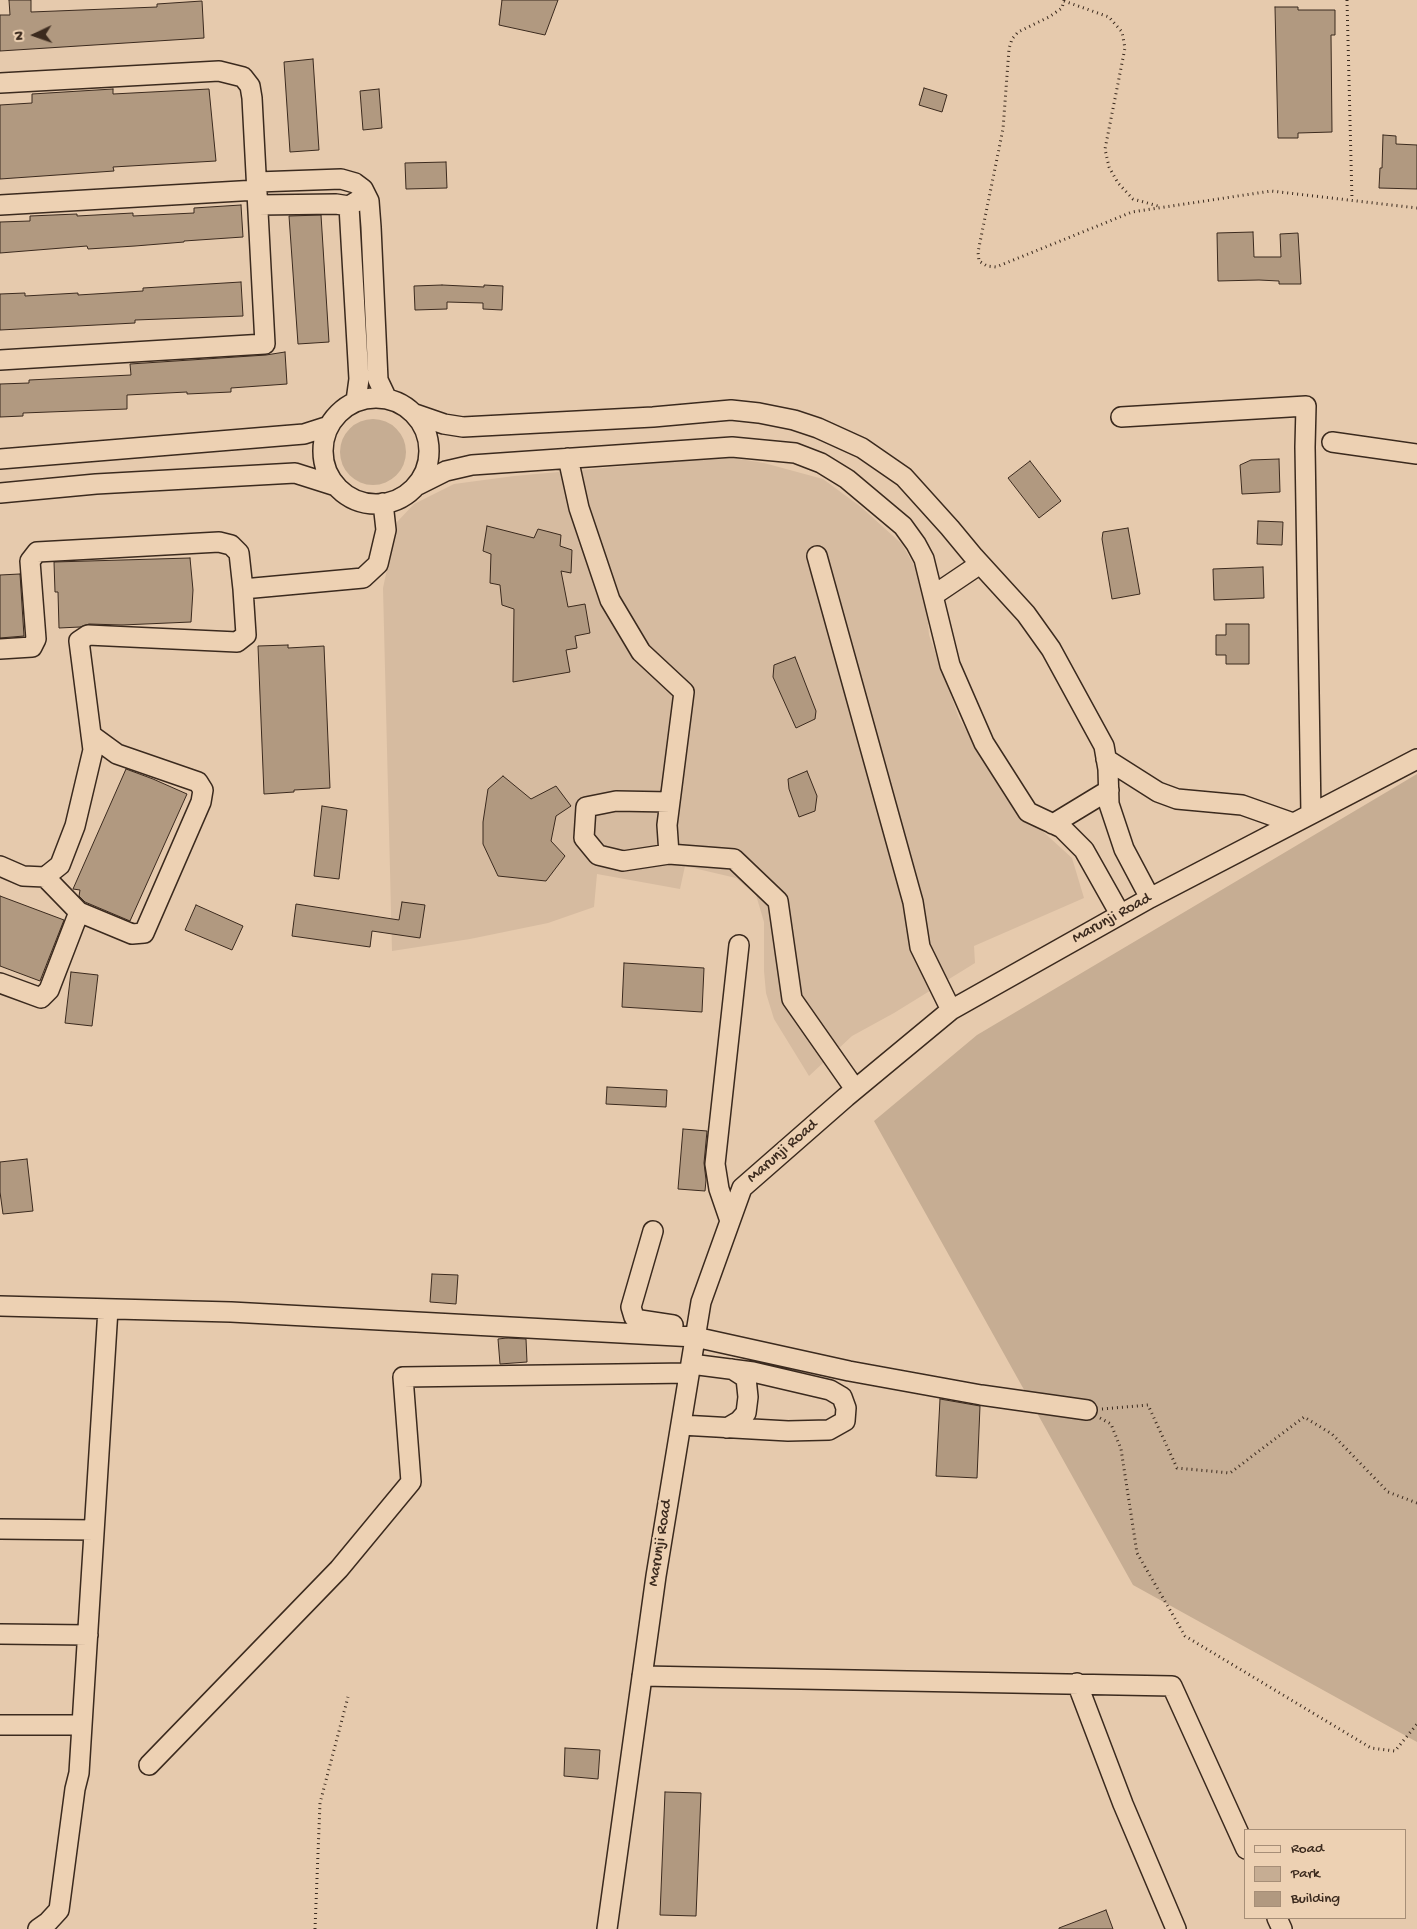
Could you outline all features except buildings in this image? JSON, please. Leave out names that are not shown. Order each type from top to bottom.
[{"type":"street","points":[[0,83],[219,71],[243,77],[250,86],[265,344],[0,360]]},
{"type":"street","points":[[0,205],[257,192],[341,179],[355,183],[363,189],[370,209],[378,380],[387,399]]},
{"type":"street","points":[[257,192],[349,206],[367,196]]},
{"type":"street","points":[[349,206],[359,379],[356,401]]},
{"type":"street","points":[[336,486],[326,468],[323,447],[329,426],[341,410],[356,401],[370,397],[398,402],[415,414],[444,424],[463,427],[653,417],[731,410],[794,420],[818,428],[862,448],[904,477],[1026,614],[1051,649],[1104,746],[1109,804],[1124,848],[1150,898]]},
{"type":"street","points":[[1121,417],[1306,406],[1305,447],[1311,814]]},
{"type":"street","points":[[415,414],[428,437],[429,452],[428,463],[416,486]]},
{"type":"street","points":[[0,459],[304,434],[329,426]]},
{"type":"street","points":[[1332,442],[1417,454]]},
{"type":"street","points":[[0,492],[295,472],[336,486],[354,500],[376,504],[398,500],[416,486],[446,471],[472,465],[732,447],[795,453],[821,463],[847,479],[903,526],[916,544],[924,559],[950,665],[984,743],[1028,812],[1062,828],[1084,850],[1120,914]]},
{"type":"street","points":[[568,458],[579,508],[610,600],[641,652],[684,692],[667,826],[669,854]]},
{"type":"street","points":[[244,590],[363,578],[378,564],[386,530],[383,503]]},
{"type":"street","points":[[0,649],[32,647],[36,639],[30,561],[37,552],[219,542],[231,545],[239,553],[244,590],[246,634],[236,642],[88,635],[79,640],[93,750],[75,826],[60,865],[45,877],[23,876],[0,866]]},
{"type":"street","points":[[818,556],[913,902],[920,947],[951,1010]]},
{"type":"street","points":[[934,596],[980,564]]},
{"type":"street","points":[[45,877],[80,912],[132,934],[144,933],[201,802],[203,790],[198,782],[116,754],[91,735]]},
{"type":"street","points":[[1106,759],[1158,792],[1177,799],[1242,805],[1293,823]]},
{"type":"street","name":"Marunji Road","points":[[607,1929],[656,1576],[701,1302],[742,1188],[855,1089],[951,1010],[1120,914],[1417,759]]},
{"type":"street","points":[[1053,824],[1108,790]]},
{"type":"street","points":[[670,802],[616,802],[586,807],[584,838],[598,856],[623,861],[669,854],[734,859],[778,901],[792,999],[855,1089]]},
{"type":"street","points":[[0,983],[41,998],[49,990],[80,912]]},
{"type":"street","points":[[730,1221],[719,1189],[715,1164],[739,945]]},
{"type":"street","points":[[653,1231],[631,1307],[634,1317],[858,1373],[981,1395],[1087,1410]]},
{"type":"street","points":[[0,1306],[231,1312],[696,1332]]},
{"type":"street","points":[[38,1929],[48,1922],[59,1910],[75,1789],[80,1773],[108,1309]]},
{"type":"street","points":[[149,1765],[339,1569],[412,1482],[403,1377],[690,1368],[732,1369],[830,1390],[842,1397],[846,1408],[845,1421],[829,1430],[788,1431],[681,1425]]},
{"type":"street","points":[[726,1428],[739,1421],[746,1413],[748,1396],[746,1378],[732,1369]]},
{"type":"street","points":[[0,1529],[94,1530]]},
{"type":"street","points":[[0,1634],[88,1635]]},
{"type":"street","points":[[642,1676],[1172,1686],[1244,1845]]},
{"type":"street","points":[[1076,1683],[1123,1804],[1176,1929]]},
{"type":"street","points":[[0,1725],[82,1726]]},
{"type":"path","points":[[1161,207],[1133,199],[1118,183],[1109,167],[1105,149],[1125,48],[1122,32],[1108,17],[1064,0],[1062,8],[1049,17],[1018,32],[1012,39],[1009,48],[1003,129],[978,252],[979,261],[987,266],[996,267],[1132,212],[1271,191],[1417,208]]},
{"type":"path","points":[[1347,0],[1352,200]]},
{"type":"path","points":[[1087,1410],[1148,1406],[1177,1468],[1230,1473],[1304,1417],[1332,1434],[1388,1492],[1417,1503]]},
{"type":"path","points":[[1087,1410],[1111,1424],[1121,1449],[1137,1553],[1185,1636],[1371,1748],[1395,1751],[1417,1724]]},
{"type":"path","points":[[315,1929],[320,1802],[348,1697]]},
{"type":"shaded area","points":[[727,457],[764,463],[823,479],[861,507],[902,544],[925,585],[929,635],[959,718],[1005,797],[1072,858],[1084,898],[974,946],[975,963],[894,1013],[852,1036],[809,1076],[774,1019],[766,993],[764,922],[756,895],[736,878],[685,866],[680,889],[597,874],[594,907],[548,923],[470,939],[392,951],[383,588],[397,522],[414,504],[454,484],[514,476]]},
{"type":"green space","points":[[366,419],[380,419],[392,424],[401,433],[406,445],[404,465],[397,476],[380,485],[366,485],[354,480],[345,471],[340,459],[340,445],[345,433],[354,424]]},
{"type":"green space","points":[[1417,774],[1417,1742],[1133,1585],[874,1121],[977,1035]]}]
